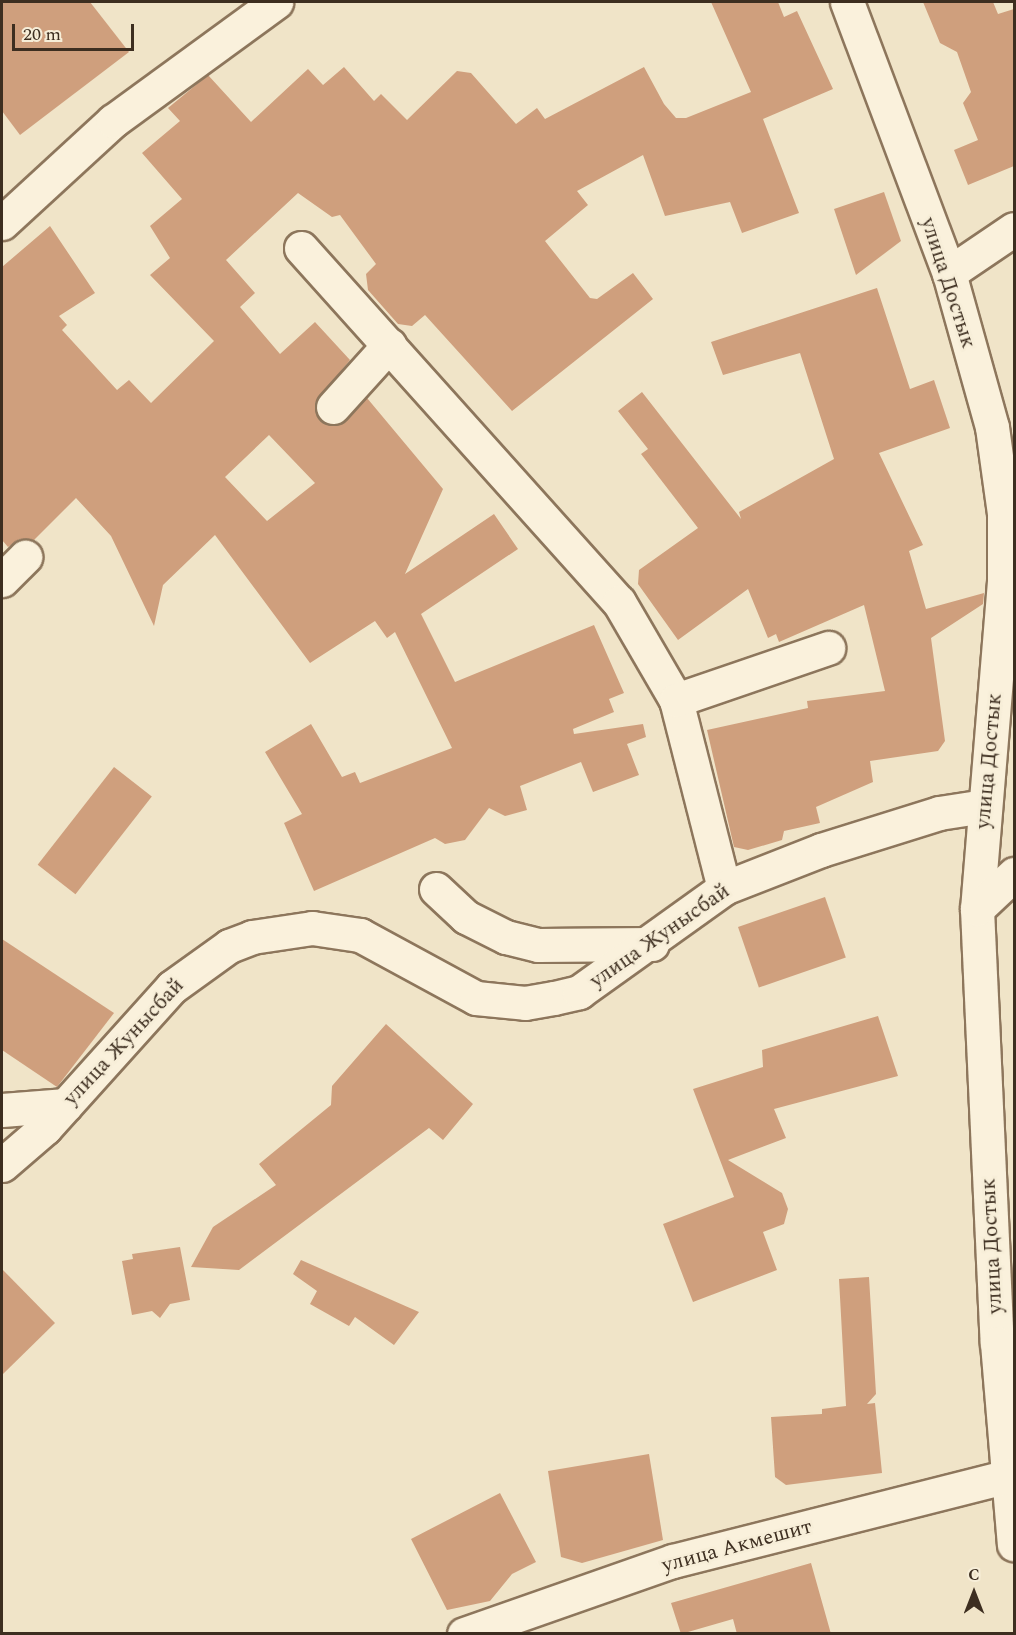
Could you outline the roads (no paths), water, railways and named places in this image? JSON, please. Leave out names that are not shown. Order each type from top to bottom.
[{"type":"street","points":[[2,223],[168,76],[276,2]]},
{"type":"street","name":"улица Достык","points":[[847,2],[949,273],[992,427],[1004,514],[1004,581],[977,909],[997,1343],[1012,1475],[1014,1545]]},
{"type":"street","points":[[949,273],[1014,229]]},
{"type":"street","points":[[301,248],[619,603],[676,700],[724,888]]},
{"type":"street","points":[[333,406],[389,345]]},
{"type":"street","points":[[2,580],[26,557]]},
{"type":"street","points":[[676,700],[828,648]]},
{"type":"street","name":"улица Жунысбай","points":[[2,1165],[66,1105],[172,987],[229,946],[252,936],[312,928],[360,935],[477,998],[525,1002],[579,992],[652,944],[724,888],[821,850],[939,813],[984,806]]},
{"type":"street","points":[[977,909],[1014,874]]},
{"type":"street","points":[[436,889],[466,917],[516,940],[538,945],[652,944]]},
{"type":"street","points":[[2,1110],[66,1105]]},
{"type":"street","name":"улица Акмешит","points":[[464,1634],[674,1562],[1012,1475]]}]
